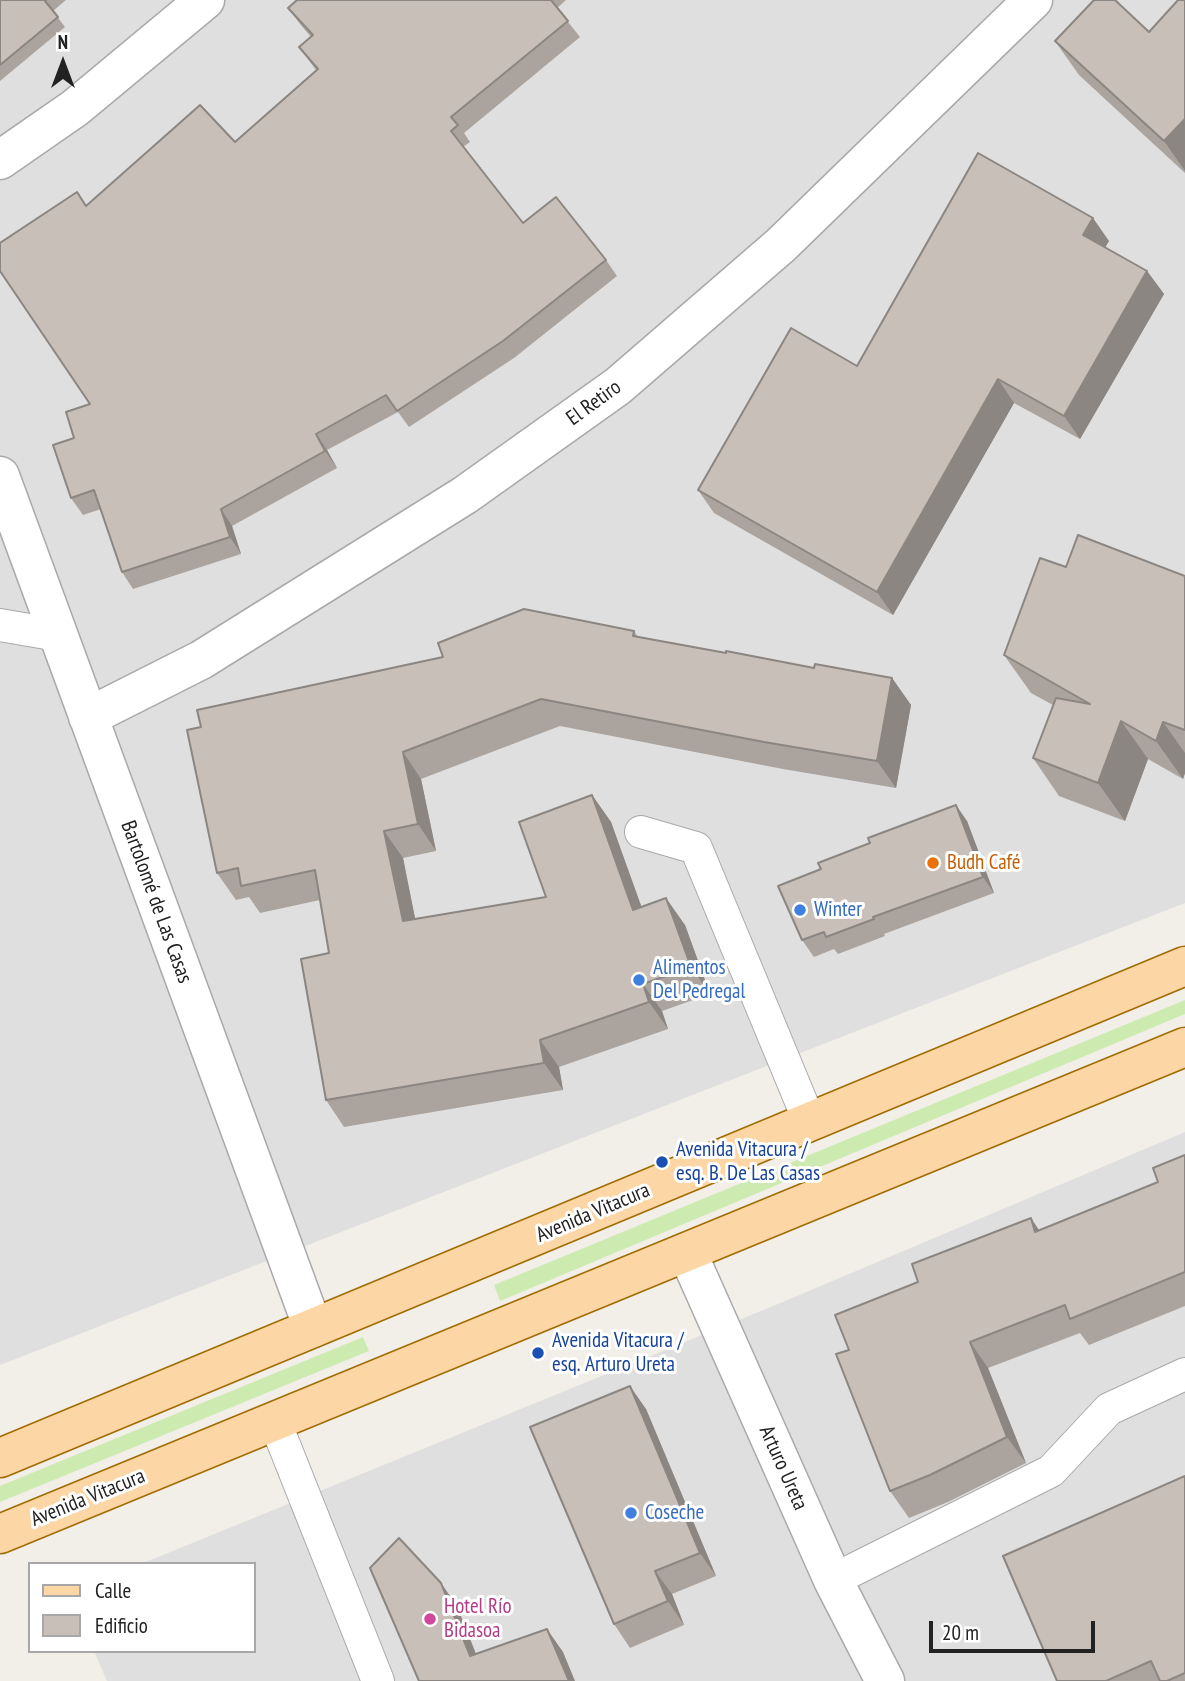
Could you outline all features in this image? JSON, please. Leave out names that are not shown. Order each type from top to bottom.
[{"type":"main road","name":"Avenida Vitacura","points":[[0,1458],[1185,966]]},
{"type":"main road","name":"Avenida Vitacura","points":[[0,1534],[1185,1047]]},
{"type":"street","points":[[0,160],[75,108],[205,0]]},
{"type":"street","name":"El Retiro","points":[[88,717],[213,653],[465,495],[618,386],[781,245],[1033,0]]},
{"type":"street","name":"Bartolomé de Las Casas","points":[[0,476],[313,1328]]},
{"type":"street","name":"Arturo Ureta","points":[[687,1252],[833,1580],[885,1681]]},
{"type":"lane","points":[[0,625],[58,635]]},
{"type":"lane","points":[[641,832],[696,848],[810,1123]]},
{"type":"lane","points":[[833,1580],[1051,1471],[1110,1409],[1185,1374]]},
{"type":"lane","points":[[275,1422],[378,1681]]},
{"type":"shaded area","points":[[0,0],[1185,0],[1185,903],[0,1365]]},
{"type":"shaded area","points":[[1185,1132],[1185,1681],[107,1681],[95,1653],[256,1653],[256,1562],[146,1562],[778,1304]]},
{"type":"green space","points":[[1185,1000],[1185,1014],[500,1301],[494,1285]]},
{"type":"green space","points":[[363,1337],[369,1351],[0,1502],[0,1486]]},
{"type":"building","points":[[0,0],[46,0],[58,17],[0,65]]},
{"type":"building","points":[[297,0],[551,0],[568,21],[451,117],[458,125],[451,131],[523,223],[556,197],[606,260],[503,341],[397,411],[386,395],[316,434],[325,451],[221,509],[230,537],[122,572],[94,490],[71,498],[53,445],[74,438],[66,412],[90,404],[0,271],[0,243],[77,192],[86,206],[200,105],[235,142],[318,69],[299,47],[313,35],[288,8]]},
{"type":"building","points":[[1094,0],[1115,0],[1149,32],[1178,0],[1185,0],[1185,119],[1164,141],[1055,41]]},
{"type":"building","points":[[978,153],[1093,218],[1083,235],[1147,271],[1064,416],[998,379],[877,592],[698,490],[791,328],[857,366]]},
{"type":"building","points":[[1078,535],[1185,576],[1185,730],[1163,722],[1156,741],[1121,721],[1098,783],[1033,758],[1056,698],[1090,704],[1004,655],[1040,558],[1066,567]]},
{"type":"building","points":[[524,609],[634,631],[633,636],[814,668],[815,664],[892,678],[877,761],[541,699],[403,752],[418,824],[384,831],[403,921],[546,897],[519,822],[592,795],[633,910],[666,898],[691,967],[643,984],[649,1002],[540,1040],[544,1063],[326,1100],[301,959],[329,953],[315,870],[241,886],[238,868],[217,873],[187,730],[201,727],[197,710],[443,657],[438,643]]},
{"type":"building","points":[[956,805],[983,877],[826,937],[824,932],[802,940],[778,886],[821,869],[818,863],[870,843],[868,838]]},
{"type":"building","points":[[1185,1155],[1185,1272],[1070,1319],[1065,1305],[970,1342],[1007,1437],[930,1475],[890,1491],[836,1354],[849,1350],[835,1315],[918,1282],[912,1264],[1031,1218],[1035,1232],[1158,1182],[1153,1168]]},
{"type":"building","name":"Coseche","points":[[630,1386],[700,1553],[655,1571],[668,1601],[614,1624],[530,1427]]},
{"type":"building","points":[[1185,1476],[1185,1673],[1167,1681],[1160,1681],[1151,1661],[1106,1681],[1057,1681],[1003,1556]]},
{"type":"building","name":"Hotel Río Bidasoa","points":[[399,1538],[441,1583],[470,1656],[547,1629],[569,1681],[419,1681],[370,1568]]},
{"type":"place","name":"Budh Café","points":[[933,863]]},
{"type":"place","name":"Winter","points":[[800,910]]},
{"type":"place","name":"Alimentos Del Pedregal","points":[[639,980]]},
{"type":"place","name":"Avenida Vitacura / esq. B. De Las Casas","points":[[662,1162]]},
{"type":"place","name":"Avenida Vitacura / esq. Arturo Ureta","points":[[538,1353]]},
{"type":"place","name":"Coseche","points":[[631,1513]]},
{"type":"place","name":"Hotel Río Bidasoa","points":[[430,1619]]}]
